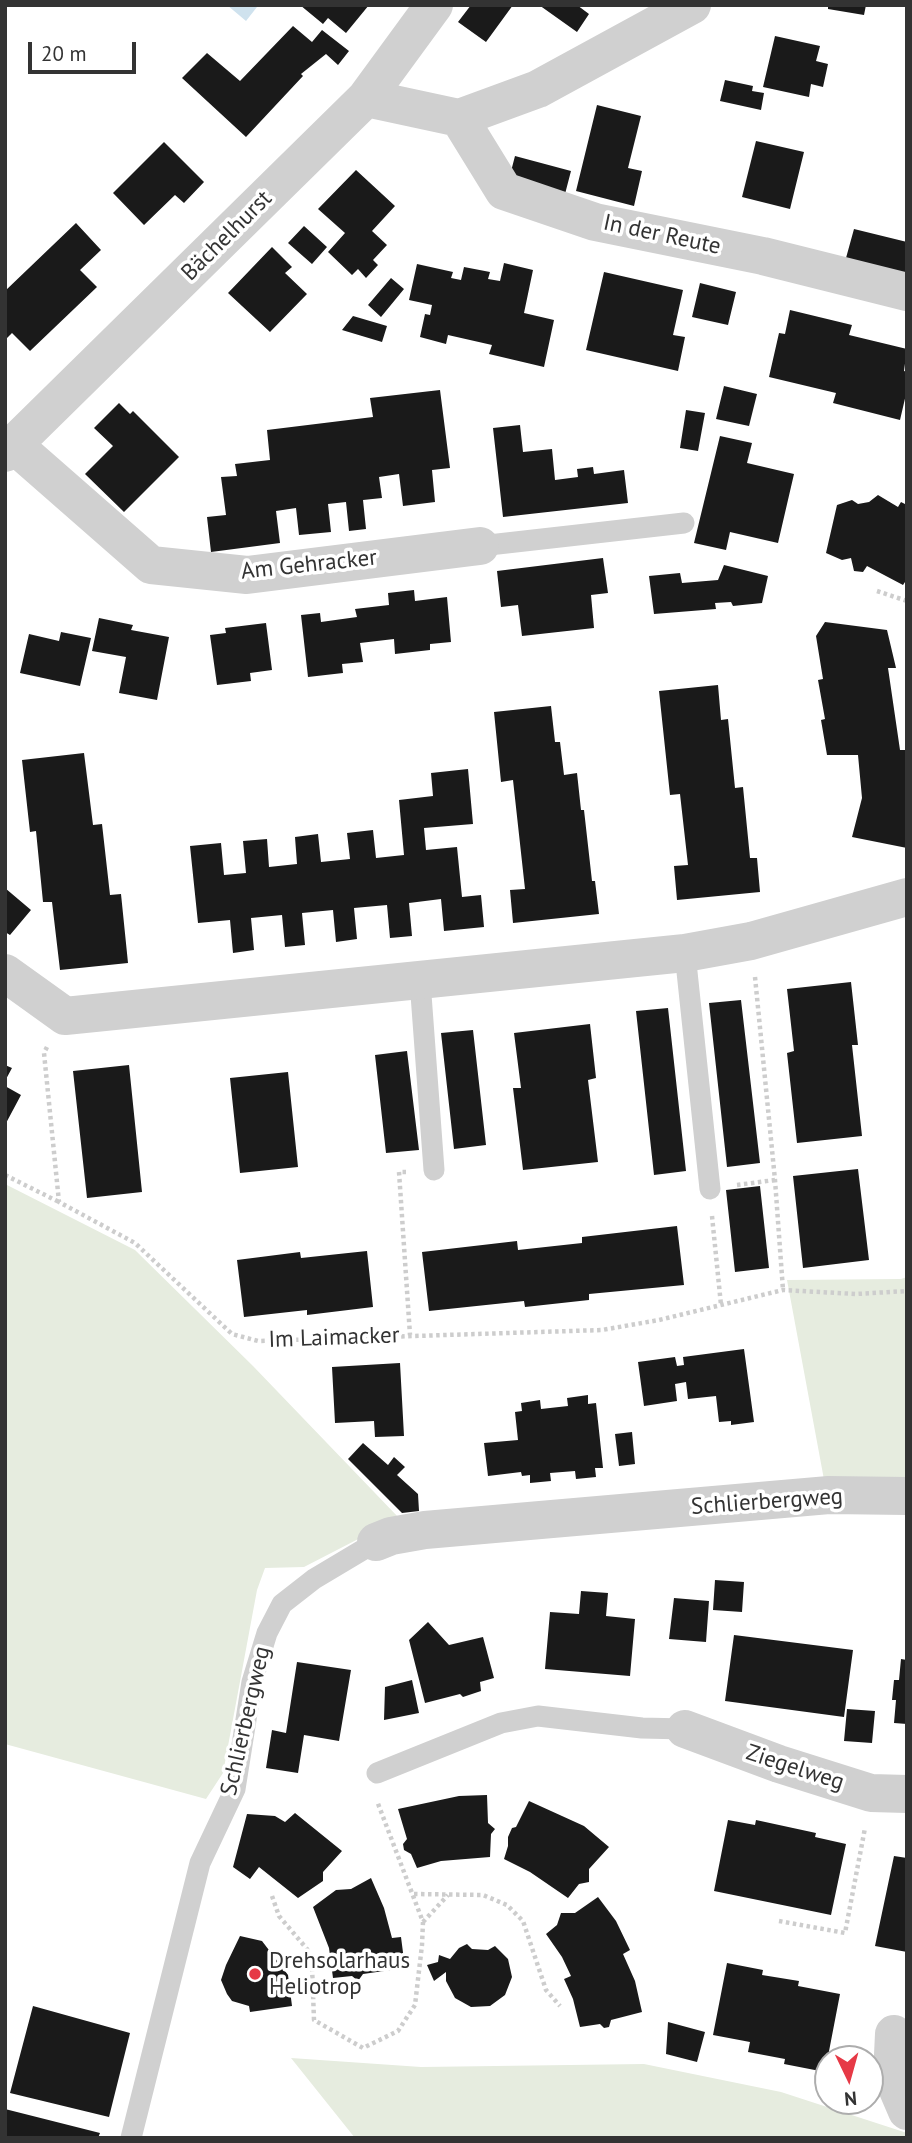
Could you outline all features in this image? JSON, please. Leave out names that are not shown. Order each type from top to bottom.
[{"type":"street","name":"Bächelhurst","points":[[9,449],[366,98],[434,5]]},
{"type":"street","points":[[366,98],[459,118],[538,89],[692,5]]},
{"type":"street","name":"In der Reute","points":[[459,118],[503,191],[595,222],[763,256],[907,292]]},
{"type":"street","name":"Am Gehracker","points":[[9,449],[151,565],[247,575],[480,546]]},
{"type":"street","points":[[5,973],[65,1016],[685,953],[751,941],[907,897]]},
{"type":"street","name":"Schlierbergweg","points":[[376,1542],[391,1535],[425,1530],[829,1495],[907,1496]]},
{"type":"street","name":"Ziegelweg","points":[[685,1729],[779,1764],[889,1793]]},
{"type":"street","points":[[894,2034],[892,2076],[907,2111]]},
{"type":"lane","points":[[480,546],[684,523]]},
{"type":"lane","points":[[685,953],[710,1189]]},
{"type":"lane","points":[[420,981],[434,1170]]},
{"type":"lane","name":"Schlierbergweg","points":[[131,2138],[200,1863],[234,1789],[252,1682],[267,1633],[282,1604],[314,1579],[376,1542]]},
{"type":"lane","points":[[377,1773],[501,1723],[538,1716],[642,1728],[685,1729]]},
{"type":"path","points":[[877,590],[907,601]]},
{"type":"path","points":[[751,941],[783,1290]]},
{"type":"path","points":[[59,1202],[44,1053],[65,1016]]},
{"type":"path","points":[[410,1336],[399,1172],[434,1170]]},
{"type":"path","name":"Im Laimacker","points":[[5,1175],[135,1243],[232,1334],[258,1341],[602,1330],[659,1320],[783,1290],[856,1294],[907,1291]]},
{"type":"path","points":[[721,1305],[710,1189],[775,1180]]},
{"type":"path","points":[[272,1896],[279,1916],[307,1949],[312,1966],[314,2020],[363,2048],[398,2031],[415,2005],[423,1922],[376,1797],[377,1773]]},
{"type":"path","points":[[779,1921],[845,1933],[889,1793]]},
{"type":"path","points":[[414,1894],[483,1895],[507,1905],[523,1921],[546,1990],[560,2006]]},
{"type":"path","points":[[423,1922],[448,1895]]},
{"type":"shaded area","points":[[5,1184],[135,1250],[253,1366],[399,1518],[304,1567],[265,1568],[257,1590],[223,1773],[206,1799],[5,1744]]},
{"type":"shaded area","points":[[907,1277],[907,1482],[825,1485],[787,1280]]},
{"type":"shaded area","points":[[291,2058],[421,2067],[644,2064],[781,2092],[814,2103],[814,2115],[852,2115],[907,2133],[907,2138],[355,2138]]},
{"type":"water","points":[[227,5],[255,5],[257,7],[246,21]]},
{"type":"building","points":[[300,5],[369,5],[346,33],[328,18],[323,24]]},
{"type":"building","points":[[471,5],[513,5],[486,42],[458,22]]},
{"type":"building","points":[[539,5],[577,5],[589,14],[577,32]]},
{"type":"building","points":[[828,5],[866,5],[864,15],[828,9]]},
{"type":"building","points":[[293,26],[312,42],[322,30],[349,51],[338,65],[326,54],[301,74],[303,76],[246,137],[182,78],[207,53],[240,81]]},
{"type":"building","points":[[775,36],[820,46],[816,61],[828,64],[823,87],[811,84],[809,97],[763,87]]},
{"type":"building","points":[[725,80],[753,86],[752,91],[764,93],[761,110],[720,101]]},
{"type":"building","points":[[597,105],[641,116],[628,168],[642,171],[634,206],[576,191]]},
{"type":"building","points":[[756,141],[804,152],[790,209],[742,197]]},
{"type":"building","points":[[164,142],[204,182],[184,203],[175,195],[144,225],[113,193]]},
{"type":"building","points":[[515,156],[571,171],[565,194],[509,179]]},
{"type":"building","points":[[356,170],[395,206],[372,231],[387,245],[373,260],[378,265],[366,278],[358,269],[352,275],[328,252],[345,233],[318,209]]},
{"type":"building","points":[[76,223],[101,250],[80,270],[97,287],[30,351],[12,333],[5,340],[5,291]]},
{"type":"building","points":[[304,226],[327,247],[312,264],[288,243]]},
{"type":"building","points":[[854,229],[907,242],[907,274],[846,258]]},
{"type":"building","points":[[272,247],[292,267],[285,273],[307,294],[270,332],[228,293]]},
{"type":"building","points":[[504,263],[533,270],[524,313],[554,320],[544,367],[489,354],[492,345],[448,335],[446,344],[420,337],[425,314],[430,315],[432,305],[409,300],[417,264],[453,272],[451,278],[461,280],[464,267],[490,272],[488,279],[500,281]]},
{"type":"building","points":[[604,272],[683,290],[673,335],[685,337],[678,371],[586,350]]},
{"type":"building","points":[[391,278],[404,289],[381,317],[368,305]]},
{"type":"building","points":[[700,283],[736,292],[728,325],[692,317]]},
{"type":"building","points":[[790,310],[852,325],[849,335],[907,349],[904,371],[907,372],[907,390],[900,420],[833,403],[836,393],[769,377],[779,333],[785,334]]},
{"type":"building","points":[[353,316],[387,326],[382,342],[342,330]]},
{"type":"building","points":[[724,386],[757,394],[749,426],[716,419]]},
{"type":"building","points":[[440,390],[450,468],[432,470],[435,502],[403,506],[399,474],[379,477],[382,498],[363,500],[366,529],[349,531],[346,502],[328,504],[331,532],[299,535],[296,508],[276,511],[280,543],[211,552],[207,517],[226,515],[221,477],[237,476],[235,464],[270,460],[267,430],[373,417],[370,398]]},
{"type":"building","points":[[119,403],[130,414],[133,411],[179,457],[124,512],[85,474],[113,446],[94,428]]},
{"type":"building","points":[[686,410],[705,413],[698,451],[680,448]]},
{"type":"building","points":[[520,425],[523,452],[552,449],[555,480],[578,477],[577,469],[593,467],[594,474],[624,470],[628,503],[503,517],[493,428]]},
{"type":"building","points":[[720,436],[752,443],[747,463],[794,474],[778,543],[730,532],[726,550],[694,543]]},
{"type":"building","points":[[878,495],[898,507],[901,502],[907,505],[907,579],[903,585],[867,566],[863,572],[854,571],[851,558],[842,560],[826,553],[837,505],[852,500],[858,504],[869,502]]},
{"type":"building","points":[[603,558],[608,593],[591,595],[594,628],[522,636],[518,605],[501,607],[497,571]]},
{"type":"building","points":[[724,565],[768,576],[762,603],[733,606],[731,602],[715,603],[716,609],[654,614],[649,576],[680,573],[682,583],[718,580]]},
{"type":"building","points":[[414,590],[415,601],[447,597],[451,642],[430,644],[430,650],[395,654],[394,639],[360,643],[363,662],[342,664],[343,673],[308,677],[301,615],[320,613],[321,622],[357,617],[355,609],[389,605],[388,593]]},
{"type":"building","points":[[99,618],[133,625],[131,630],[169,637],[157,700],[119,693],[126,657],[92,651]]},
{"type":"building","points":[[825,622],[887,630],[896,668],[888,668],[900,750],[907,750],[907,848],[852,837],[862,798],[858,755],[827,755],[821,720],[825,719],[818,680],[823,679],[816,636]]},
{"type":"building","points":[[266,623],[272,670],[250,673],[251,681],[217,685],[210,635],[226,633],[225,628]]},
{"type":"building","points":[[61,632],[91,638],[80,686],[20,673],[29,634],[59,641]]},
{"type":"building","points":[[718,685],[721,720],[728,719],[735,788],[743,787],[750,858],[757,858],[760,892],[677,900],[674,866],[688,865],[680,794],[670,795],[659,691]]},
{"type":"building","points":[[551,706],[555,742],[560,742],[564,775],[577,773],[599,914],[513,923],[510,890],[525,889],[513,780],[501,782],[494,712]]},
{"type":"building","points":[[84,753],[93,825],[102,824],[110,895],[121,894],[128,963],[60,970],[52,902],[43,902],[36,831],[30,832],[22,760]]},
{"type":"building","points":[[468,769],[473,824],[424,828],[426,850],[457,847],[462,897],[481,895],[484,927],[444,931],[441,899],[409,903],[412,936],[390,938],[387,905],[354,908],[357,939],[336,942],[333,910],[302,913],[305,945],[285,947],[282,915],[251,918],[254,950],[233,953],[230,920],[198,923],[190,846],[221,843],[224,875],[246,873],[243,841],[267,839],[269,867],[297,864],[295,837],[318,834],[321,862],[350,859],[347,833],[373,830],[376,858],[404,855],[399,800],[433,796],[431,773]]},
{"type":"building","points":[[5,888],[31,910],[10,935],[5,932]]},
{"type":"building","points":[[851,982],[858,1045],[852,1045],[862,1136],[797,1143],[787,1053],[794,1051],[787,989]]},
{"type":"building","points":[[741,1000],[760,1163],[727,1167],[709,1003]]},
{"type":"building","points":[[668,1008],[686,1171],[654,1175],[636,1011]]},
{"type":"building","points":[[590,1024],[596,1078],[588,1080],[598,1162],[523,1170],[513,1088],[521,1088],[514,1033]]},
{"type":"building","points":[[473,1030],[486,1145],[454,1149],[441,1033]]},
{"type":"building","points":[[407,1051],[419,1150],[386,1153],[375,1055]]},
{"type":"building","points":[[5,1065],[12,1068],[5,1081]]},
{"type":"building","points":[[129,1065],[142,1192],[87,1198],[73,1071]]},
{"type":"building","points":[[288,1072],[298,1167],[240,1173],[230,1078]]},
{"type":"building","points":[[5,1086],[21,1095],[5,1125]]},
{"type":"building","points":[[858,1169],[869,1260],[803,1268],[793,1176]]},
{"type":"building","points":[[760,1186],[769,1268],[735,1272],[726,1190]]},
{"type":"building","points":[[677,1226],[684,1285],[589,1294],[589,1300],[525,1307],[524,1301],[429,1311],[422,1252],[517,1241],[518,1250],[582,1243],[582,1237]]},
{"type":"building","points":[[367,1251],[373,1307],[307,1315],[307,1310],[244,1317],[237,1260],[300,1252],[301,1258]]},
{"type":"building","points":[[744,1349],[754,1422],[731,1425],[731,1421],[719,1422],[716,1396],[688,1399],[686,1382],[675,1384],[677,1401],[644,1406],[638,1362],[675,1357],[677,1366],[684,1365],[683,1357]]},
{"type":"building","points":[[400,1363],[404,1436],[375,1437],[374,1421],[335,1423],[332,1367]]},
{"type":"building","points":[[588,1395],[588,1404],[596,1403],[603,1468],[595,1468],[596,1477],[576,1479],[575,1471],[550,1473],[551,1481],[530,1483],[530,1475],[522,1476],[521,1472],[488,1476],[484,1443],[518,1440],[515,1412],[522,1411],[521,1403],[540,1400],[541,1409],[568,1406],[567,1398]]},
{"type":"building","points":[[632,1432],[635,1464],[619,1466],[615,1434]]},
{"type":"building","points":[[363,1443],[388,1465],[394,1457],[405,1467],[397,1475],[418,1494],[419,1511],[402,1513],[348,1459]]},
{"type":"building","points":[[715,1580],[744,1582],[742,1612],[713,1610]]},
{"type":"building","points":[[581,1591],[608,1593],[606,1616],[635,1619],[630,1676],[545,1669],[550,1612],[579,1614]]},
{"type":"building","points":[[674,1598],[709,1601],[706,1642],[669,1639]]},
{"type":"building","points":[[428,1622],[449,1645],[483,1637],[494,1678],[480,1682],[481,1691],[425,1703],[409,1640]]},
{"type":"building","points":[[734,1635],[853,1650],[844,1717],[725,1701]]},
{"type":"building","points":[[901,1659],[907,1660],[907,1724],[894,1723],[894,1680],[899,1680]]},
{"type":"building","points":[[297,1662],[351,1670],[339,1741],[304,1735],[298,1773],[266,1768],[272,1730],[286,1733]]},
{"type":"building","points":[[412,1680],[419,1713],[384,1720],[385,1687]]},
{"type":"building","points":[[847,1709],[875,1711],[872,1743],[844,1741]]},
{"type":"building","points":[[487,1795],[488,1823],[495,1829],[491,1834],[490,1857],[441,1861],[417,1868],[411,1854],[404,1850],[403,1844],[407,1839],[398,1809],[459,1796]]},
{"type":"building","points":[[529,1801],[584,1826],[609,1847],[589,1869],[589,1882],[579,1884],[568,1898],[530,1872],[504,1859],[508,1837]]},
{"type":"building","points":[[295,1813],[342,1851],[323,1872],[323,1881],[298,1898],[259,1867],[250,1879],[233,1867],[247,1814],[275,1816],[285,1822]]},
{"type":"building","points":[[728,1820],[755,1825],[756,1820],[816,1833],[815,1837],[846,1844],[831,1915],[714,1891]]},
{"type":"building","points":[[894,1856],[907,1858],[907,1952],[875,1946]]},
{"type":"building","points":[[371,1878],[384,1908],[392,1938],[401,1937],[405,1968],[363,1974],[358,1981],[352,1976],[333,1978],[329,1948],[313,1907],[336,1890],[351,1889]]},
{"type":"building","points":[[598,1897],[616,1921],[630,1950],[623,1954],[635,1981],[642,2012],[611,2020],[609,2027],[604,2028],[600,2024],[580,2027],[573,1999],[564,1979],[571,1976],[546,1934],[557,1925],[561,1913],[575,1913]]},
{"type":"building","name":"Drehsolarhaus Heliotrop","points":[[240,1936],[262,1941],[288,1975],[292,2006],[250,2012],[249,2006],[232,2001],[221,1980]]},
{"type":"building","points":[[467,1944],[472,1949],[488,1950],[495,1946],[508,1959],[512,1977],[505,1995],[490,2006],[471,2007],[455,1998],[446,1981],[446,1972],[434,1981],[427,1965],[438,1962],[439,1955],[450,1959],[459,1948]]},
{"type":"building","points":[[727,1963],[763,1970],[762,1975],[799,1981],[798,1986],[840,1994],[830,2045],[814,2045],[814,2070],[784,2064],[785,2059],[748,2052],[750,2042],[713,2035]]},
{"type":"building","points":[[33,2006],[130,2033],[109,2117],[10,2093]]},
{"type":"building","points":[[668,2022],[705,2032],[697,2062],[666,2054]]},
{"type":"building","points":[[5,2109],[100,2133],[98,2138],[5,2138]]},
{"type":"place","name":"Drehsolarhaus Heliotrop","points":[[255,1974]]}]
